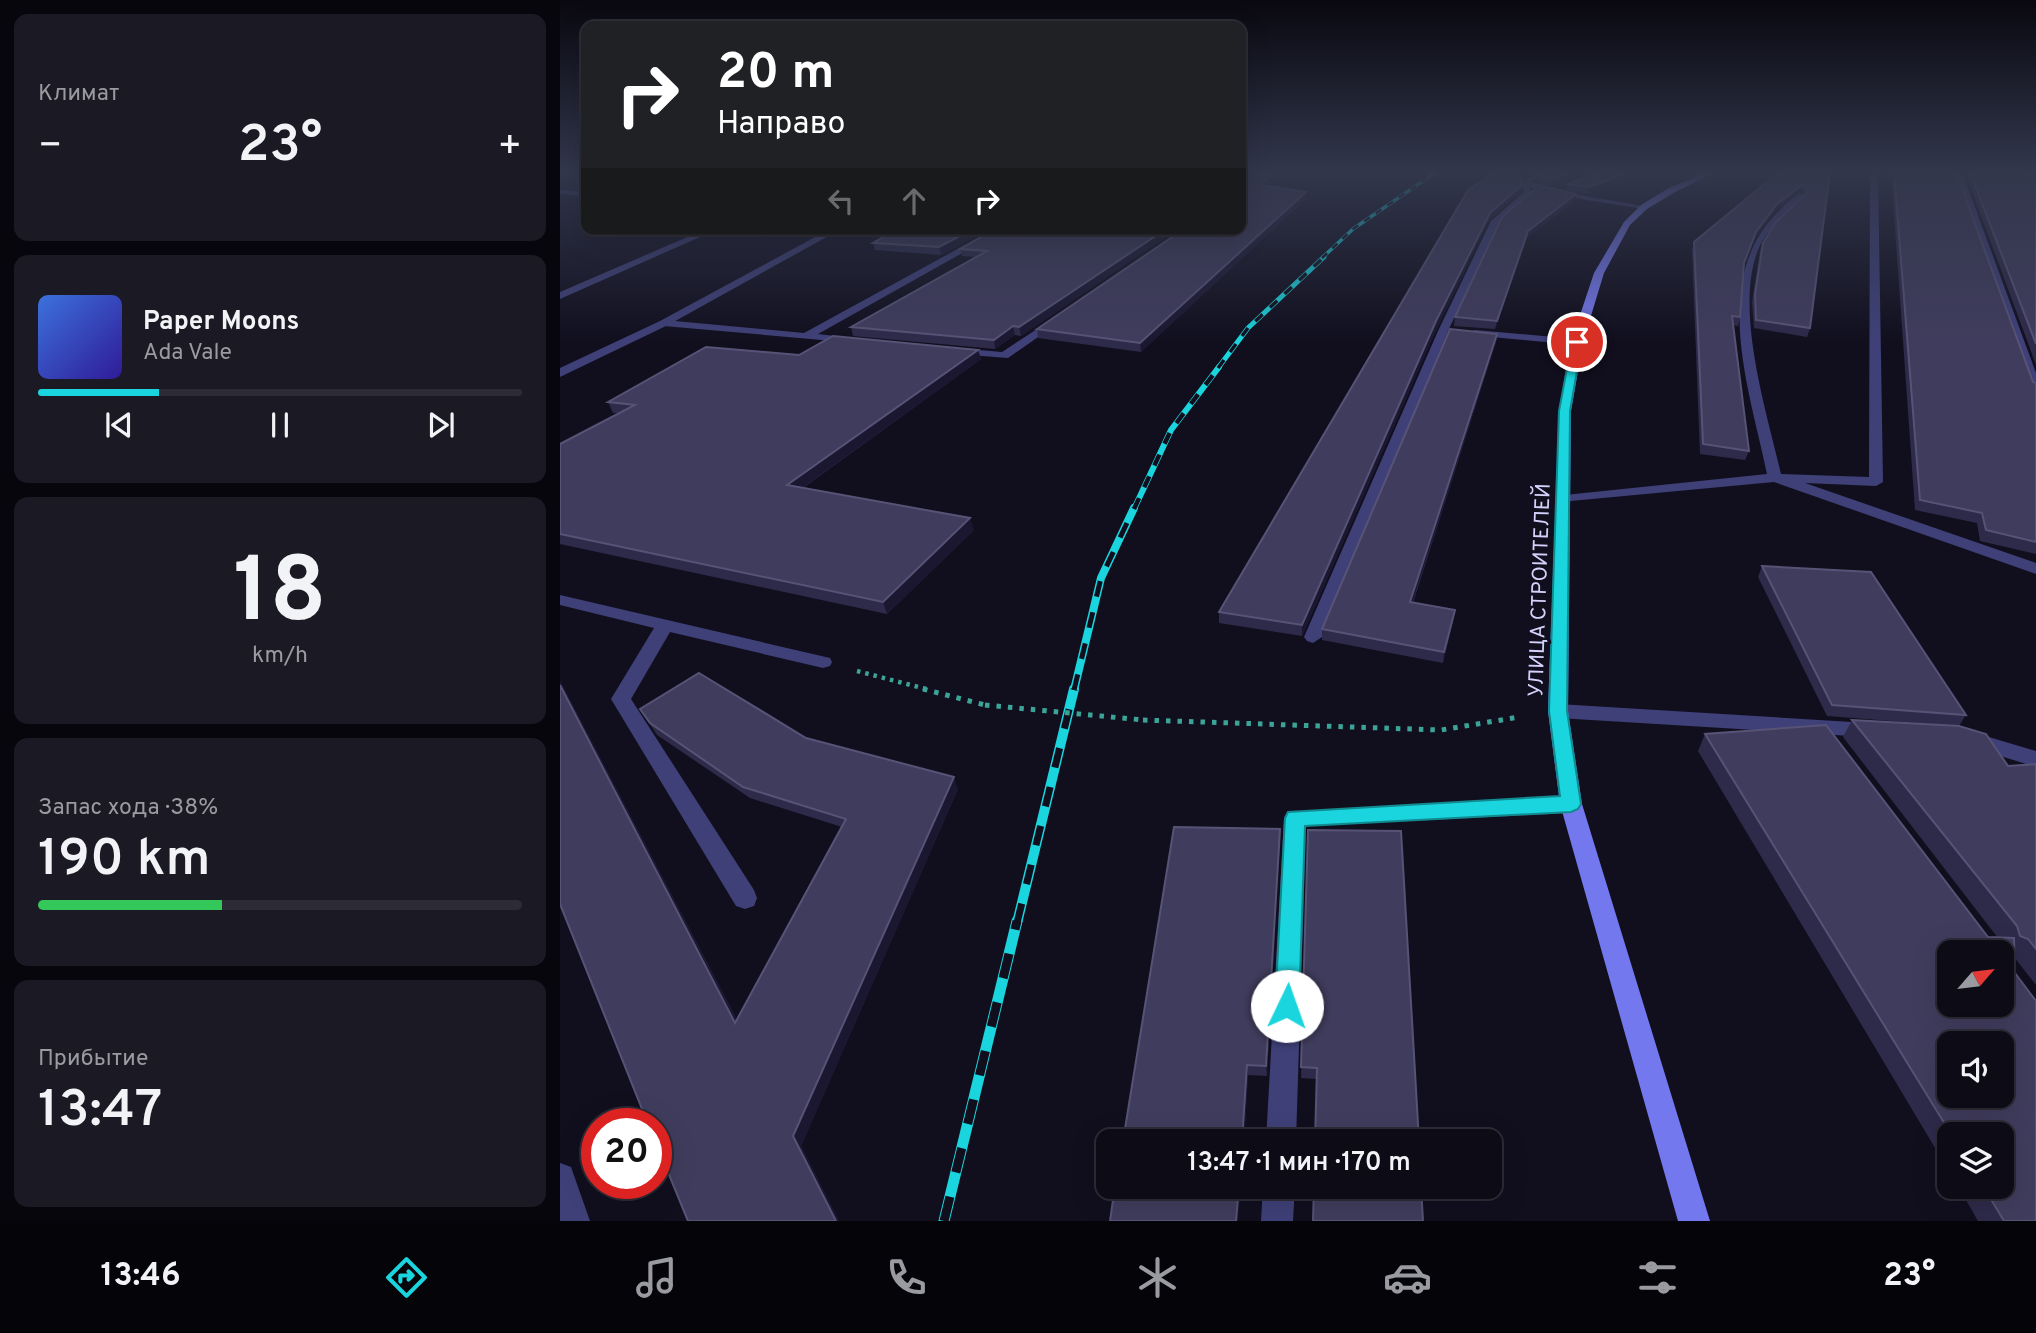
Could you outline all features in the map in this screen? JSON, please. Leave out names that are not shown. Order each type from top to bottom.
[{"type":"main road","name":"УЛИЦА СТРОИТЕЛЕЙ","points":[[1624,229],[1599,273],[1577,342],[1564,411],[1565,499],[1558,711],[1571,804],[1694,1221]]},
{"type":"street","points":[[1313,637],[1443,331],[1491,229]]},
{"type":"street","points":[[1768,229],[1751,257],[1745,323],[1775,478]]},
{"type":"street","points":[[1565,499],[1775,478],[1876,482],[1874,229]]},
{"type":"street","points":[[1978,229],[2036,390]]},
{"type":"street","points":[[560,296],[700,235]]},
{"type":"street","points":[[560,373],[664,323],[826,235]]},
{"type":"street","points":[[805,337],[990,235]]},
{"type":"street","points":[[937,349],[1004,356],[1072,308]]},
{"type":"street","points":[[664,323],[871,343]]},
{"type":"street","points":[[1443,331],[1577,342]]},
{"type":"street","points":[[1775,478],[2036,569]]},
{"type":"street","points":[[560,600],[823,663]]},
{"type":"street","points":[[665,625],[621,699],[745,898]]},
{"type":"street","points":[[1558,711],[1885,731]]},
{"type":"street","points":[[1821,728],[1837,749]]},
{"type":"street","points":[[1949,733],[2036,759]]},
{"type":"street","points":[[1282,1129],[1295,818],[1571,804]]},
{"type":"street","points":[[560,1178],[574,1221]]},
{"type":"street","points":[[1278,1221],[1279,1199]]},
{"type":"path","points":[[823,663],[985,705],[1143,720],[1441,730],[1558,711]]},
{"type":"building","points":[[1246,229],[1265,229],[1140,343],[1037,329],[1175,235],[1246,235]]},
{"type":"building","points":[[1445,229],[1482,229],[1436,321],[1302,625],[1219,612]]},
{"type":"building","points":[[1496,229],[1531,229],[1497,321],[1455,317]]},
{"type":"building","points":[[1710,229],[1758,229],[1744,263],[1740,317],[1732,316],[1749,451],[1703,444],[1694,242]]},
{"type":"building","points":[[1772,229],[1823,229],[1810,328],[1756,320],[1755,294],[1763,243]]},
{"type":"building","points":[[1899,229],[1977,229],[2033,382],[2036,383],[2036,542],[1986,530],[1982,513],[1920,500]]},
{"type":"building","points":[[1992,229],[2036,229],[2036,344]]},
{"type":"building","points":[[887,235],[962,235],[939,247],[873,243]]},
{"type":"building","points":[[984,235],[1157,235],[1019,327],[1013,326],[994,340],[851,327],[987,251],[960,249]]},
{"type":"building","points":[[1450,329],[1497,334],[1410,602],[1455,610],[1444,652],[1322,629]]},
{"type":"building","points":[[833,336],[978,350],[787,485],[970,518],[883,602],[560,534],[560,444],[635,405],[608,402],[706,347],[799,355]]},
{"type":"building","points":[[1762,566],[1871,572],[1966,715],[1832,705]]},
{"type":"building","points":[[699,673],[806,738],[954,777],[793,1136],[836,1221],[688,1221],[672,1182],[672,1108],[642,1108],[560,904],[560,685],[735,1023],[846,819],[743,787],[650,723],[640,709]]},
{"type":"building","points":[[1852,720],[1959,726],[1986,734],[2008,766],[2036,764],[2036,949],[2028,939],[2020,936],[2017,926]]},
{"type":"building","points":[[1826,725],[1988,937],[2014,938],[2015,973],[2036,1001],[2036,1221],[2004,1221],[1991,1199],[2014,1199],[2014,1122],[1944,1122],[1705,734]]},
{"type":"building","points":[[1174,827],[1280,829],[1266,1066],[1247,1065],[1243,1129],[1125,1129]]},
{"type":"building","points":[[1308,830],[1401,831],[1418,1129],[1315,1129],[1317,1068],[1301,1067]]},
{"type":"building","points":[[1113,1199],[1238,1199],[1236,1221],[1110,1221]]},
{"type":"building","points":[[1314,1199],[1422,1199],[1423,1221],[1313,1221]]},
{"type":"railway","points":[[1322,258],[1353,229]]},
{"type":"railway","points":[[1218,368],[1248,328],[1324,257]]},
{"type":"railway","points":[[1134,509],[1171,430],[1219,367]]},
{"type":"railway","points":[[1074,690],[1101,578],[1134,508]]},
{"type":"railway","points":[[1017,923],[1074,689]]},
{"type":"railway","points":[[944,1221],[1017,921]]},
{"type":"route","points":[[1287,1006],[1295,818],[1571,804],[1558,711],[1565,499],[1564,411],[1577,342]]}]
